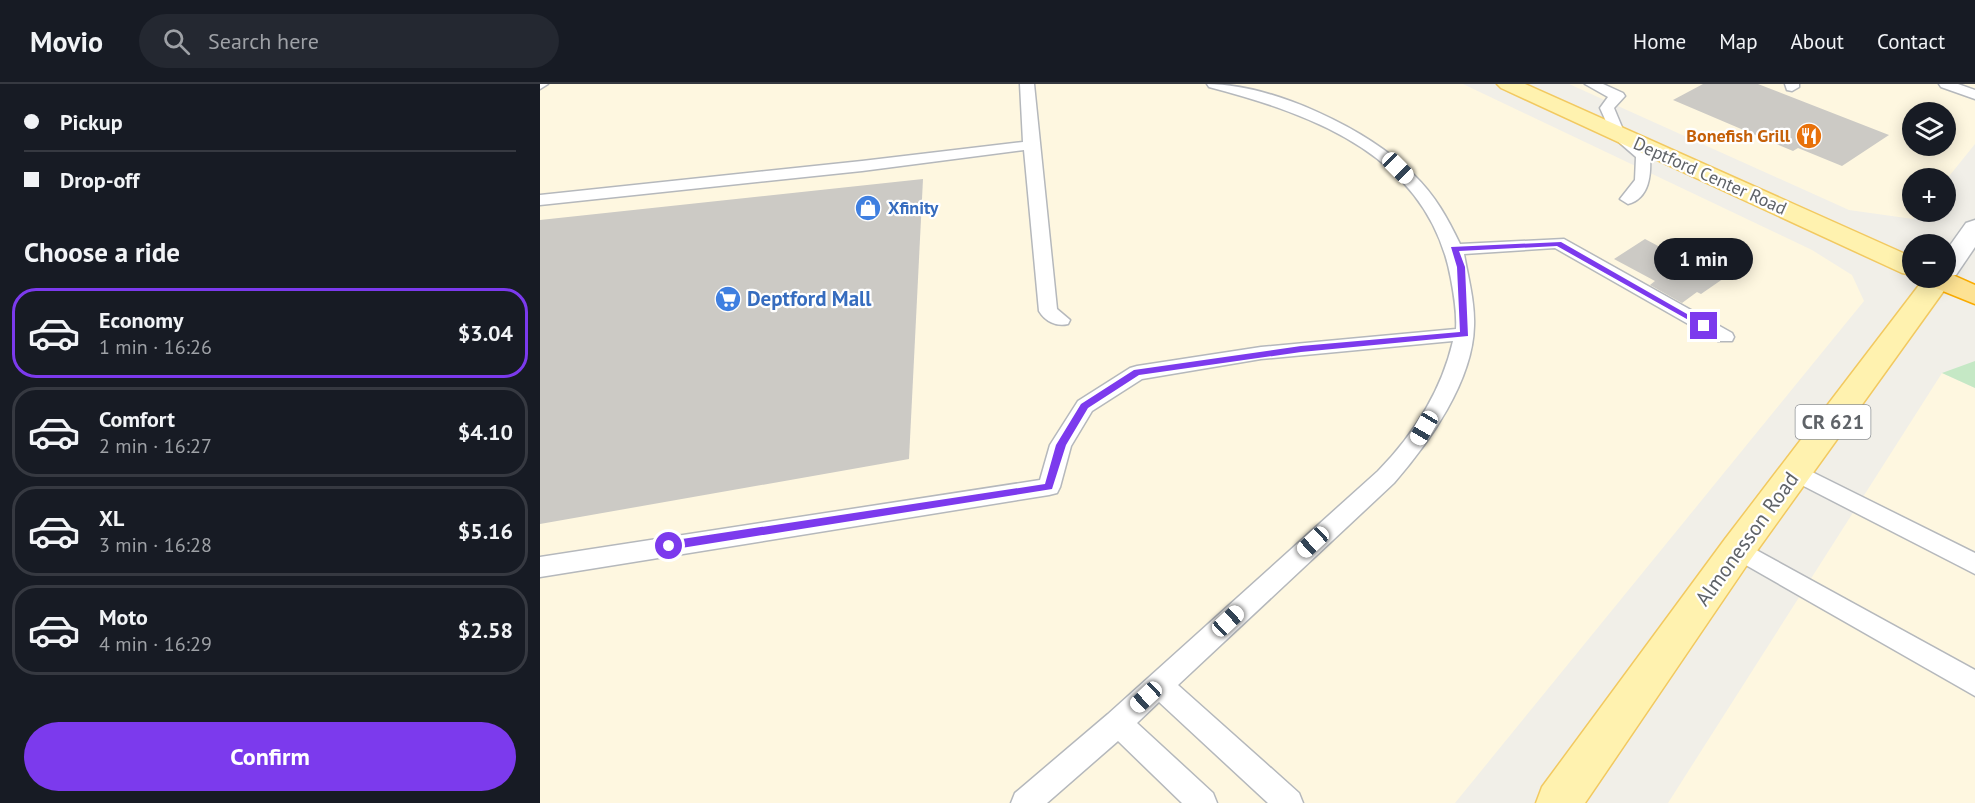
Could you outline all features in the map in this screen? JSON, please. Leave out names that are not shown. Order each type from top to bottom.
[{"type":"highway","points":[[1956,285],[1975,295]]},
{"type":"main road","name":"Deptford Center Road","points":[[1508,84],[1902,260]]},
{"type":"main road","name":"Almonesson Road","points":[[1558,803],[1738,549],[1796,472],[1924,288]]},
{"type":"street","name":"Almonesson Road","points":[[1956,249],[1975,228]]},
{"type":"lane","points":[[1027,84],[1048,311],[1061,320]]},
{"type":"lane","points":[[1025,803],[1118,723],[1386,477],[1416,443],[1446,390],[1465,334],[1461,267],[1454,249],[1429,200],[1398,168],[1371,147],[1328,123],[1286,104],[1214,84]]},
{"type":"lane","points":[[1592,84],[1618,96],[1607,108],[1618,134],[1643,156],[1642,181],[1628,199]]},
{"type":"lane","points":[[1948,85],[1975,90]]},
{"type":"lane","points":[[1948,85],[1975,95]]},
{"type":"lane","points":[[540,200],[862,166],[1031,145]]},
{"type":"lane","points":[[1454,249],[1558,243],[1725,337]]},
{"type":"lane","points":[[540,567],[1049,487],[1061,445],[1085,406],[1137,373],[1294,350],[1465,334]]},
{"type":"lane","points":[[1796,472],[1975,564]]},
{"type":"lane","points":[[1738,549],[1975,684]]},
{"type":"lane","points":[[1159,684],[1289,803]]},
{"type":"lane","points":[[1118,723],[1203,803]]},
{"type":"shaded area","name":"Deptford Mall","points":[[540,84],[1463,84],[1812,250],[1852,275],[1864,301],[1455,803],[540,803]]},
{"type":"shaded area","points":[[1569,84],[1975,84],[1975,144],[1956,168],[1902,168],[1902,217],[1849,210]]},
{"type":"shaded area","points":[[1942,373],[1975,388],[1975,803],[1668,803]]},
{"type":"green space","points":[[1975,361],[1975,388],[1942,373]]},
{"type":"building","points":[[1703,84],[1758,84],[1889,135],[1842,166],[1798,148],[1793,151],[1673,100]]},
{"type":"building","name":"Deptford Mall","points":[[923,179],[909,459],[540,524],[540,220]]},
{"type":"building","points":[[1645,239],[1660,247],[1668,242],[1730,274],[1701,294],[1697,292],[1682,303],[1650,285],[1655,281],[1614,259]]},
{"type":"place","name":"Bonefish Grill","points":[[1809,136]]},
{"type":"place","name":"Xfinity","points":[[868,208]]},
{"type":"place","name":"Deptford Mall","points":[[728,299]]},
{"type":"route","points":[[669,546],[1049,487],[1061,445],[1085,406],[1137,373],[1301,349],[1465,334],[1461,267],[1454,249],[1558,243],[1704,326]]}]
